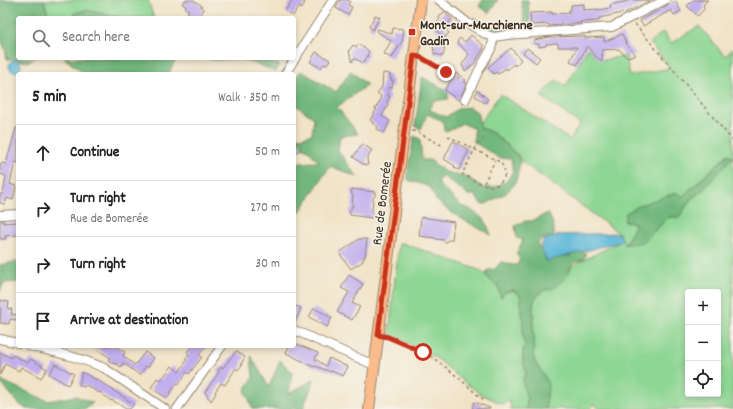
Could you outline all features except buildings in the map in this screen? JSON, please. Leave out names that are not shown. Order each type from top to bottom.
[{"type":"main road","name":"Rue de Bomerée","points":[[369,409],[421,0]]},
{"type":"street","points":[[296,58],[333,0]]},
{"type":"street","points":[[439,0],[469,24],[494,37],[612,27],[665,0]]},
{"type":"street","points":[[465,100],[491,49],[494,37]]},
{"type":"street","points":[[287,72],[295,60]]},
{"type":"street","points":[[0,215],[16,214]]},
{"type":"street","points":[[296,331],[374,365]]},
{"type":"street","points":[[0,339],[16,343]]},
{"type":"street","points":[[37,348],[86,360],[100,366],[165,409]]},
{"type":"street","points":[[177,409],[221,348]]},
{"type":"path","points":[[630,18],[733,141]]},
{"type":"path","points":[[414,55],[459,78]]},
{"type":"path","points":[[404,131],[414,131],[443,146]]},
{"type":"path","points":[[448,136],[475,150],[495,160],[502,165],[505,174],[504,178],[498,185],[490,187],[462,174],[475,150],[484,138]]},
{"type":"path","points":[[483,184],[495,160]]},
{"type":"path","points":[[378,335],[388,337],[423,352],[437,360],[484,400]]},
{"type":"green space","points":[[0,0],[44,0],[48,16],[16,16],[16,60],[31,60],[27,62],[7,59],[0,37]]},
{"type":"green space","points":[[44,0],[148,0],[153,16],[114,16],[86,10],[74,14],[75,16],[48,16]]},
{"type":"green space","points":[[483,0],[498,0],[489,13],[479,6]]},
{"type":"green space","points":[[521,0],[528,0],[530,28],[500,30],[490,29],[472,20],[473,18],[506,28],[523,25],[524,17]]},
{"type":"green space","points":[[86,10],[114,16],[75,16],[74,13]]},
{"type":"green space","points":[[699,26],[725,56],[733,49],[733,409],[599,409],[594,404],[591,408],[592,409],[546,409],[546,379],[535,362],[533,355],[534,301],[544,290],[551,289],[568,275],[572,266],[623,240],[619,233],[521,161],[518,155],[493,133],[481,128],[480,123],[500,94],[570,140],[580,124],[541,96],[556,80],[566,86],[588,48],[603,60],[626,56],[630,76],[670,68],[650,43],[663,32],[671,43]],"holes":[[[728,154],[704,189],[691,199],[679,217],[669,217],[643,242],[624,244],[636,224],[624,221],[683,196]]]},
{"type":"green space","points":[[67,60],[175,60],[169,72],[82,72]]},
{"type":"green space","points":[[241,60],[266,60],[279,64],[276,72],[257,64]]},
{"type":"green space","points":[[301,71],[336,92],[351,71],[367,85],[337,107],[358,134],[340,136],[338,150],[357,177],[330,166],[297,216],[296,226],[296,163],[319,162],[308,150],[296,144],[296,136],[300,138],[312,134],[314,118],[296,105],[296,77]]},
{"type":"green space","points":[[422,77],[448,91],[448,99],[433,101],[430,110],[446,117],[459,108],[470,107],[477,112],[481,128],[493,133],[518,156],[520,163],[515,184],[506,193],[486,204],[481,204],[475,195],[468,195],[443,176],[437,182],[461,206],[470,209],[485,220],[491,235],[455,215],[436,200],[430,187],[408,180],[408,169],[414,136],[420,139],[422,160],[430,160],[445,172],[465,176],[484,188],[495,187],[507,181],[513,171],[511,159],[499,158],[474,142],[474,129],[462,123],[453,129],[444,131],[443,121],[427,114],[421,129],[415,126]]},
{"type":"green space","points":[[729,154],[732,157],[704,189],[691,199],[679,217],[669,217],[643,242],[624,245],[636,224],[624,221],[626,213],[642,204],[676,193],[683,196]]},
{"type":"green space","points":[[548,213],[554,228],[553,237],[545,238],[537,243],[539,249],[545,253],[545,259],[551,259],[563,255],[569,256],[579,251],[586,254],[584,259],[575,262],[570,267],[568,275],[558,286],[544,290],[534,301],[533,355],[535,362],[546,379],[548,386],[546,409],[526,409],[527,400],[523,383],[526,374],[523,361],[523,350],[525,346],[520,295],[513,290],[505,292],[501,298],[498,286],[486,275],[488,270],[495,269],[501,262],[517,265],[520,259],[516,254],[523,240],[517,238],[515,226],[525,221],[532,221]]},
{"type":"green space","points":[[399,242],[482,271],[493,283],[498,286],[501,297],[505,292],[513,290],[520,295],[525,346],[523,351],[523,361],[526,374],[523,377],[528,401],[526,409],[510,409],[511,407],[509,401],[502,404],[479,393],[439,360],[389,334]]},
{"type":"green space","points":[[16,261],[16,282],[4,283],[0,292],[0,265]]},
{"type":"green space","points":[[251,356],[269,387],[280,360],[292,372],[289,394],[314,379],[303,409],[253,409],[245,390],[253,378]]},
{"type":"green space","points":[[0,380],[48,401],[76,396],[93,403],[84,409],[26,409],[19,404],[0,382]]},
{"type":"water","points":[[17,60],[20,61],[20,71],[13,72],[10,71],[9,64],[10,61]]},
{"type":"water","points":[[619,233],[623,241],[547,261],[540,247],[544,240],[560,235]]},
{"type":"place","name":"Mont-sur-Marchienne Gadin","points":[[412,32]]},
{"type":"route","points":[[423,352],[388,337],[378,335],[414,55],[446,72]]}]
